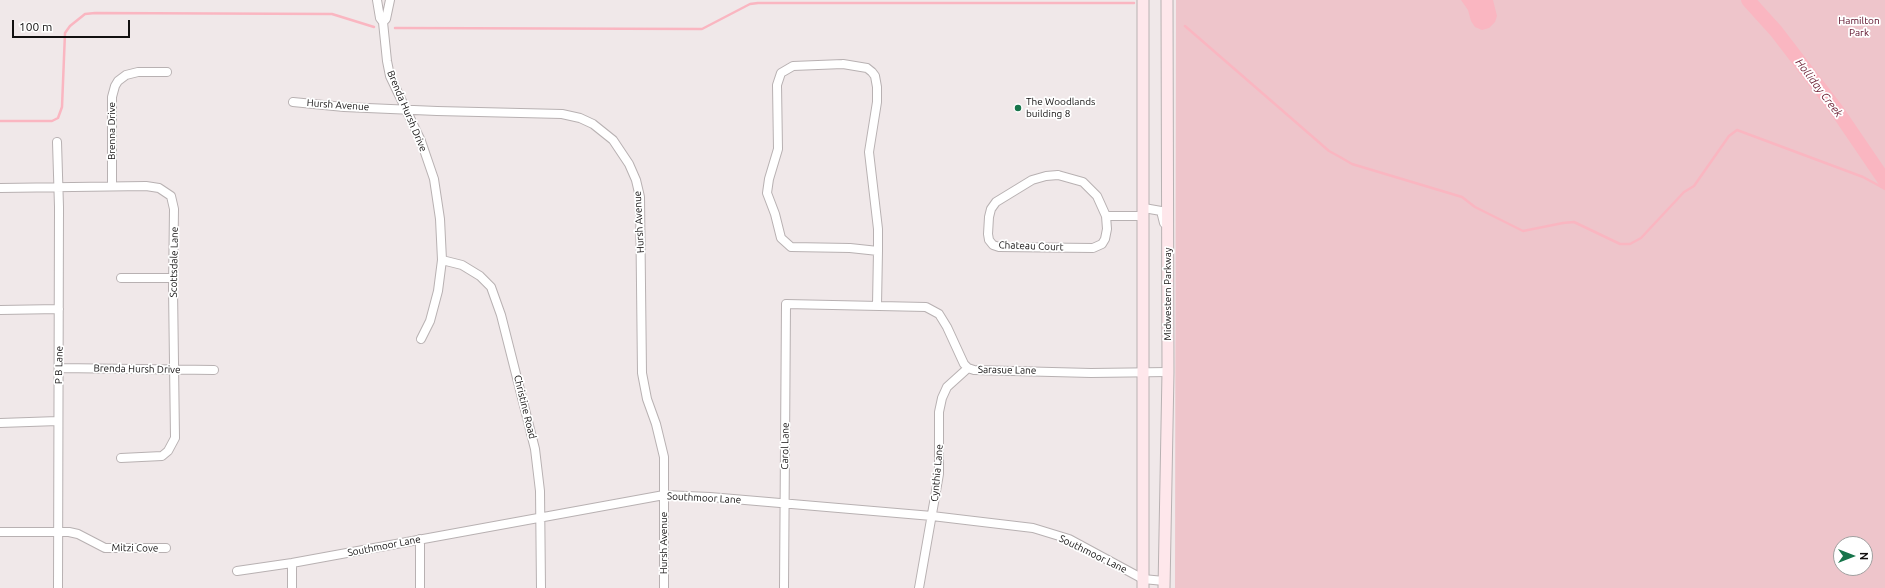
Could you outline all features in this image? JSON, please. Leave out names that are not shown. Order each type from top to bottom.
[{"type":"main road","points":[[1143,0],[1143,584]]},
{"type":"main road","name":"Midwestern Parkway","points":[[1164,585],[1168,372],[1167,0]]},
{"type":"street","name":"Brenda Hursh Drive","points":[[377,0],[380,18],[383,22],[384,46],[389,71],[405,109],[421,141],[434,179],[440,220],[442,260],[436,298],[430,321],[421,339]]},
{"type":"street","name":"Brenda Hursh Drive","points":[[383,22],[386,19],[390,0]]},
{"type":"street","points":[[877,305],[878,251],[878,229],[869,152],[877,102],[875,76],[867,68],[843,64],[793,66],[787,68],[781,73],[777,85],[778,149],[767,186],[767,193],[775,214],[781,238],[791,247],[850,248],[878,251]]},
{"type":"street","name":"Brenna Drive","points":[[112,185],[112,97],[115,86],[118,81],[126,75],[138,72],[167,72]]},
{"type":"street","name":"Hursh Avenue","points":[[293,102],[344,107],[555,114],[580,118],[593,124],[613,140],[629,164],[636,180],[640,197],[642,374],[647,399],[664,457],[664,588]]},
{"type":"street","name":"P B Lane","points":[[57,142],[59,187],[58,588]]},
{"type":"street","name":"Chateau Court","points":[[1058,175],[1083,182],[1097,196],[1106,216],[1107,229],[1105,239],[1102,244],[1093,248],[999,247],[993,245],[989,240],[989,216],[991,209],[996,202],[1032,180],[1046,176],[1058,175]]},
{"type":"street","name":"Scottsdale Lane","points":[[0,188],[112,185],[159,188],[171,196],[174,209],[173,278],[175,438],[173,444],[162,456],[121,458]]},
{"type":"street","points":[[1106,216],[1161,211],[1164,218],[1167,262]]},
{"type":"street","name":"Christine Road","points":[[442,260],[462,265],[480,276],[491,287],[496,298],[535,449],[540,491],[540,588]]},
{"type":"street","points":[[121,278],[173,278]]},
{"type":"street","name":"Sarasue Lane","points":[[786,304],[920,306],[932,309],[943,321],[960,358],[968,368],[983,371],[1168,372]]},
{"type":"street","name":"Carol Lane","points":[[784,588],[786,304]]},
{"type":"street","points":[[0,310],[59,309]]},
{"type":"street","name":"Brenda Hursh Drive","points":[[59,368],[214,370]]},
{"type":"street","name":"Cynthia Lane","points":[[919,588],[939,474],[940,412],[942,398],[946,387],[968,368]]},
{"type":"street","points":[[0,422],[58,422]]},
{"type":"street","name":"Southmoor Lane","points":[[237,571],[292,563],[664,495],[784,503],[932,516],[1033,528],[1068,540],[1143,584],[1164,585]]},
{"type":"street","name":"Mitzi Cove","points":[[0,532],[58,532],[78,534],[105,548],[166,548]]},
{"type":"street","points":[[420,539],[420,588]]},
{"type":"street","points":[[292,563],[292,588]]},
{"type":"green space","name":"Hamilton Park","points":[[1176,0],[1885,0],[1885,588],[1175,588]]},
{"type":"shaded area","points":[[1461,0],[1493,0],[1497,16],[1495,22],[1489,28],[1482,30],[1475,27],[1471,21],[1468,10]]},
{"type":"waterway","name":"Holliday Creek","points":[[1748,0],[1776,31],[1836,109],[1885,181]]},
{"type":"waterway","points":[[395,28],[702,29],[750,4],[758,3],[1134,3]]},
{"type":"waterway","points":[[0,121],[52,121],[58,118],[62,107],[65,33],[70,26],[85,14],[332,14],[374,27]]},
{"type":"waterway","points":[[1185,26],[1329,151],[1352,164],[1462,197],[1475,207],[1523,231],[1574,222],[1620,244],[1630,244],[1641,238],[1684,192],[1694,186],[1729,136],[1737,130],[1863,177],[1885,189]]},
{"type":"place","name":"The Woodlands building 8","points":[[1018,108]]}]
